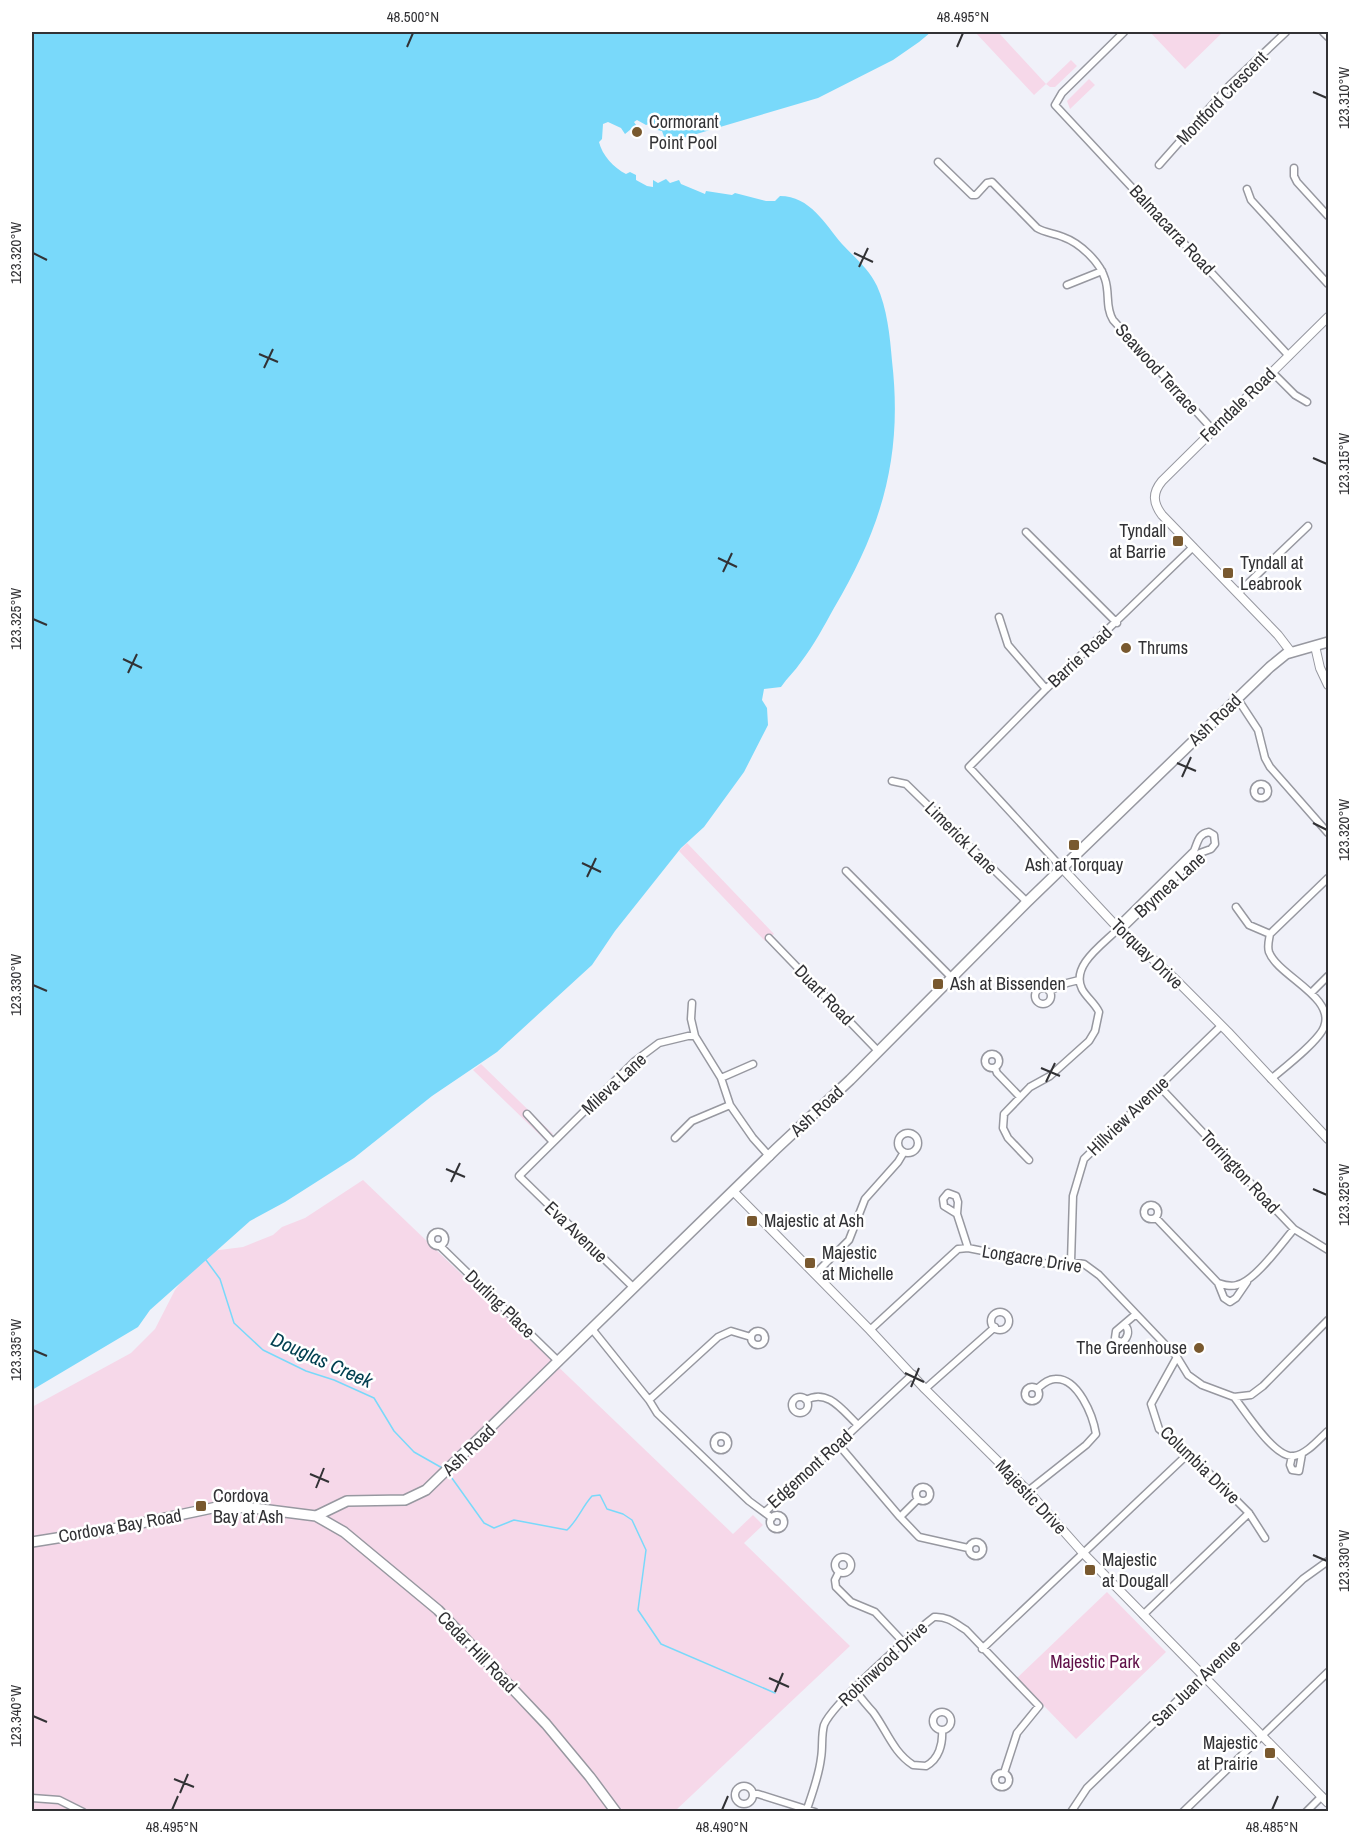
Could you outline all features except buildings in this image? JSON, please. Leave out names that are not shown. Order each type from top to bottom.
[{"type":"main road","points":[[1291,651],[1329,642]]},
{"type":"main road","name":"Ash Road","points":[[316,1516],[346,1501],[405,1500],[426,1490],[879,1052],[1027,902],[1237,698],[1280,657],[1291,651]]},
{"type":"main road","name":"Cordova Bay Road","points":[[32,1542],[113,1529],[217,1507],[253,1508],[316,1516]]},
{"type":"main road","name":"Cedar Hill Road","points":[[316,1516],[344,1532],[438,1610],[546,1724],[616,1812]]},
{"type":"street","name":"Balmacarra Road","points":[[1124,32],[1062,93],[1055,105],[1289,356]]},
{"type":"street","name":"Montford Crescent","points":[[1159,165],[1229,86],[1286,32]]},
{"type":"street","points":[[1323,32],[1329,37]]},
{"type":"street","points":[[938,162],[972,195],[976,195],[987,183],[992,182],[1037,228],[1072,240],[1102,271],[1067,285]]},
{"type":"street","points":[[1294,168],[1297,182],[1329,216]]},
{"type":"street","points":[[1247,189],[1251,200],[1329,284]]},
{"type":"street","name":"Seawood Terrace","points":[[1102,271],[1107,285],[1108,311],[1113,320],[1213,430]]},
{"type":"street","name":"Ferndale Road","points":[[1193,547],[1159,512],[1154,498],[1155,490],[1161,481],[1329,317]]},
{"type":"street","points":[[1272,372],[1295,395],[1307,402]]},
{"type":"street","points":[[1238,593],[1308,526]]},
{"type":"street","points":[[1026,532],[1117,623]]},
{"type":"street","points":[[1193,547],[1291,651]]},
{"type":"street","name":"Barrie Road","points":[[969,767],[1193,547]]},
{"type":"street","points":[[999,617],[1008,645],[1046,689]]},
{"type":"street","points":[[1316,646],[1320,668],[1329,685]]},
{"type":"street","points":[[1237,698],[1255,722],[1265,758],[1277,777],[1329,832]]},
{"type":"street","name":"Torquay Drive","points":[[969,767],[1119,928],[1174,978],[1329,1139]]},
{"type":"street","points":[[1266,786],[1277,777]]},
{"type":"street","name":"Limerick Lane","points":[[892,781],[906,784],[1027,902]]},
{"type":"street","name":"Brymea Lane","points":[[1209,832],[1214,835],[1215,844],[1211,849],[1200,853],[1119,928],[1194,851],[1203,833],[1209,832]]},
{"type":"street","points":[[846,871],[952,978]]},
{"type":"street","points":[[1271,1079],[1327,1028],[1323,1009],[1311,993],[1270,956],[1268,945],[1270,934],[1329,878]]},
{"type":"street","points":[[1236,907],[1249,925],[1270,934]]},
{"type":"street","points":[[1029,1160],[1008,1138],[1003,1128],[1004,1114],[1030,1087],[1050,1076],[1089,1041],[1095,1031],[1099,1012],[1082,990],[1079,980],[1081,969],[1119,928]]},
{"type":"street","name":"Duart Road","points":[[769,938],[879,1052]]},
{"type":"street","points":[[1311,993],[1329,976]]},
{"type":"street","points":[[1049,991],[1079,980]]},
{"type":"street","points":[[692,1003],[691,1019],[695,1036],[721,1078],[730,1105],[753,1138],[770,1156]]},
{"type":"street","name":"Hillview Avenue","points":[[1071,1262],[1073,1196],[1084,1159],[1221,1026]]},
{"type":"street","name":"Mileva Lane","points":[[519,1176],[635,1060],[659,1043],[695,1036]]},
{"type":"street","points":[[721,1078],[753,1064]]},
{"type":"street","points":[[995,1068],[1020,1097]]},
{"type":"street","name":"Torrington Road","points":[[1159,1086],[1294,1229],[1329,1250]]},
{"type":"street","points":[[675,1138],[692,1121],[730,1105]]},
{"type":"street","points":[[527,1114],[553,1142]]},
{"type":"street","points":[[815,1274],[849,1240],[865,1198],[898,1162],[904,1152]]},
{"type":"street","name":"Eva Avenue","points":[[519,1176],[633,1288]]},
{"type":"street","name":"Majestic Drive","points":[[734,1192],[913,1374],[925,1389],[1028,1491],[1143,1615],[1329,1803]]},
{"type":"street","points":[[957,1214],[968,1248]]},
{"type":"street","points":[[1156,1218],[1218,1283],[1224,1298],[1230,1302],[1236,1299],[1248,1281],[1294,1229]]},
{"type":"street","name":"Durling Place","points":[[440,1246],[559,1362]]},
{"type":"street","name":"Longacre Drive","points":[[870,1330],[958,1249],[968,1248],[1048,1264],[1071,1262],[1084,1264],[1099,1275],[1178,1357],[1188,1375],[1202,1385],[1234,1397]]},
{"type":"street","points":[[1218,1283],[1227,1286],[1248,1281]]},
{"type":"street","points":[[1125,1325],[1136,1314]]},
{"type":"street","points":[[1234,1397],[1251,1395],[1263,1386],[1329,1320]]},
{"type":"street","points":[[925,1389],[995,1328]]},
{"type":"street","name":"Edgemont Road","points":[[592,1329],[657,1413],[749,1501],[765,1512],[913,1374]]},
{"type":"street","points":[[649,1400],[718,1336],[731,1331],[751,1336]]},
{"type":"street","name":"Columbia Drive","points":[[1178,1357],[1151,1404],[1159,1429],[1189,1453],[1249,1513],[1265,1538]]},
{"type":"street","points":[[1028,1491],[1086,1445],[1096,1434],[1093,1417],[1085,1401],[1065,1381],[1048,1380],[1038,1388]]},
{"type":"street","points":[[806,1400],[814,1395],[824,1396],[858,1425]]},
{"type":"street","points":[[1234,1397],[1265,1437],[1283,1455],[1302,1454],[1329,1431]]},
{"type":"street","points":[[838,1444],[919,1537],[968,1548]]},
{"type":"street","points":[[706,1460],[716,1448]]},
{"type":"street","points":[[982,1648],[1189,1453]]},
{"type":"street","points":[[1292,1456],[1290,1465],[1292,1470],[1299,1471],[1302,1454]]},
{"type":"street","points":[[900,1517],[918,1499]]},
{"type":"street","points":[[765,1512],[772,1518]]},
{"type":"street","points":[[1143,1615],[1249,1513]]},
{"type":"street","name":"San Juan Avenue","points":[[1071,1812],[1087,1788],[1303,1579],[1317,1567],[1329,1561]]},
{"type":"street","points":[[839,1572],[835,1580],[836,1587],[851,1602],[875,1612],[904,1643]]},
{"type":"street","name":"Robinwood Drive","points":[[807,1810],[821,1758],[824,1726],[832,1711],[934,1617],[953,1621],[966,1630],[1039,1706],[1017,1733],[1004,1773]]},
{"type":"street","points":[[1183,1812],[1329,1672]]},
{"type":"street","points":[[855,1689],[873,1712],[893,1746],[913,1765],[926,1766],[937,1757],[943,1738],[942,1730]]},
{"type":"street","points":[[753,1794],[814,1812]]},
{"type":"street","points":[[1305,1812],[1322,1796]]},
{"type":"street","points":[[32,1798],[59,1800],[83,1812]]},
{"type":"green space","points":[[975,32],[998,32],[1046,84],[1034,95]]},
{"type":"green space","points":[[1150,32],[1223,32],[1185,69]]},
{"type":"green space","points":[[1071,60],[1077,66],[1055,87],[1046,84]]},
{"type":"green space","points":[[1089,79],[1095,85],[1070,109],[1067,101]]},
{"type":"green space","points":[[687,843],[774,934],[765,941],[679,851]]},
{"type":"green space","points":[[481,1064],[553,1134],[546,1141],[473,1070]]},
{"type":"green space","points":[[363,1180],[733,1534],[753,1515],[763,1525],[744,1543],[850,1646],[675,1811],[32,1812],[32,1407],[131,1353],[155,1329],[175,1290],[204,1252],[243,1247],[273,1235],[282,1227],[305,1218]]},
{"type":"green space","name":"Majestic Park","points":[[1107,1592],[1166,1652],[1076,1739],[1017,1678]]},
{"type":"water","points":[[32,32],[931,32],[893,60],[818,98],[683,138],[670,138],[667,145],[662,131],[637,120],[634,122],[636,125],[625,134],[621,128],[608,122],[603,124],[602,139],[599,142],[609,161],[626,174],[630,172],[636,175],[636,180],[647,186],[653,187],[653,180],[658,183],[666,179],[670,183],[679,180],[681,184],[705,194],[706,191],[732,195],[735,193],[766,201],[775,201],[780,196],[791,197],[808,206],[816,212],[870,274],[877,286],[886,313],[895,396],[891,460],[885,490],[865,549],[823,629],[781,687],[764,689],[762,700],[767,708],[768,725],[744,772],[704,827],[681,848],[615,931],[592,965],[497,1052],[432,1096],[354,1158],[285,1202],[250,1221],[150,1310],[138,1327],[32,1390]]},
{"type":"waterway","name":"Douglas Creek","points":[[206,1260],[220,1279],[234,1323],[263,1350],[306,1371],[334,1380],[374,1398],[394,1431],[414,1452],[444,1469]]},
{"type":"waterway","name":"Douglas Creek","points":[[449,1474],[484,1523],[494,1528],[514,1520],[567,1530],[592,1496],[600,1495],[607,1509],[623,1514],[632,1520],[646,1550],[638,1610],[661,1644],[775,1693]]},
{"type":"place","name":"Cormorant Point Pool","points":[[637,132]]},
{"type":"place","name":"Tyndall at Barrie","points":[[1178,541]]},
{"type":"place","name":"Tyndall at Leabrook","points":[[1228,573]]},
{"type":"place","name":"Thrums","points":[[1126,648]]},
{"type":"place","name":"Ash at Torquay","points":[[1074,845]]},
{"type":"place","name":"Ash at Bissenden","points":[[938,984]]},
{"type":"place","name":"Majestic at Ash","points":[[752,1221]]},
{"type":"place","name":"Majestic at Michelle","points":[[810,1263]]},
{"type":"place","name":"The Greenhouse","points":[[1199,1348]]},
{"type":"place","name":"Cordova Bay at Ash","points":[[201,1506]]},
{"type":"place","name":"Majestic at Dougall","points":[[1090,1570]]},
{"type":"place","name":"Majestic at Prairie","points":[[1270,1753]]}]
